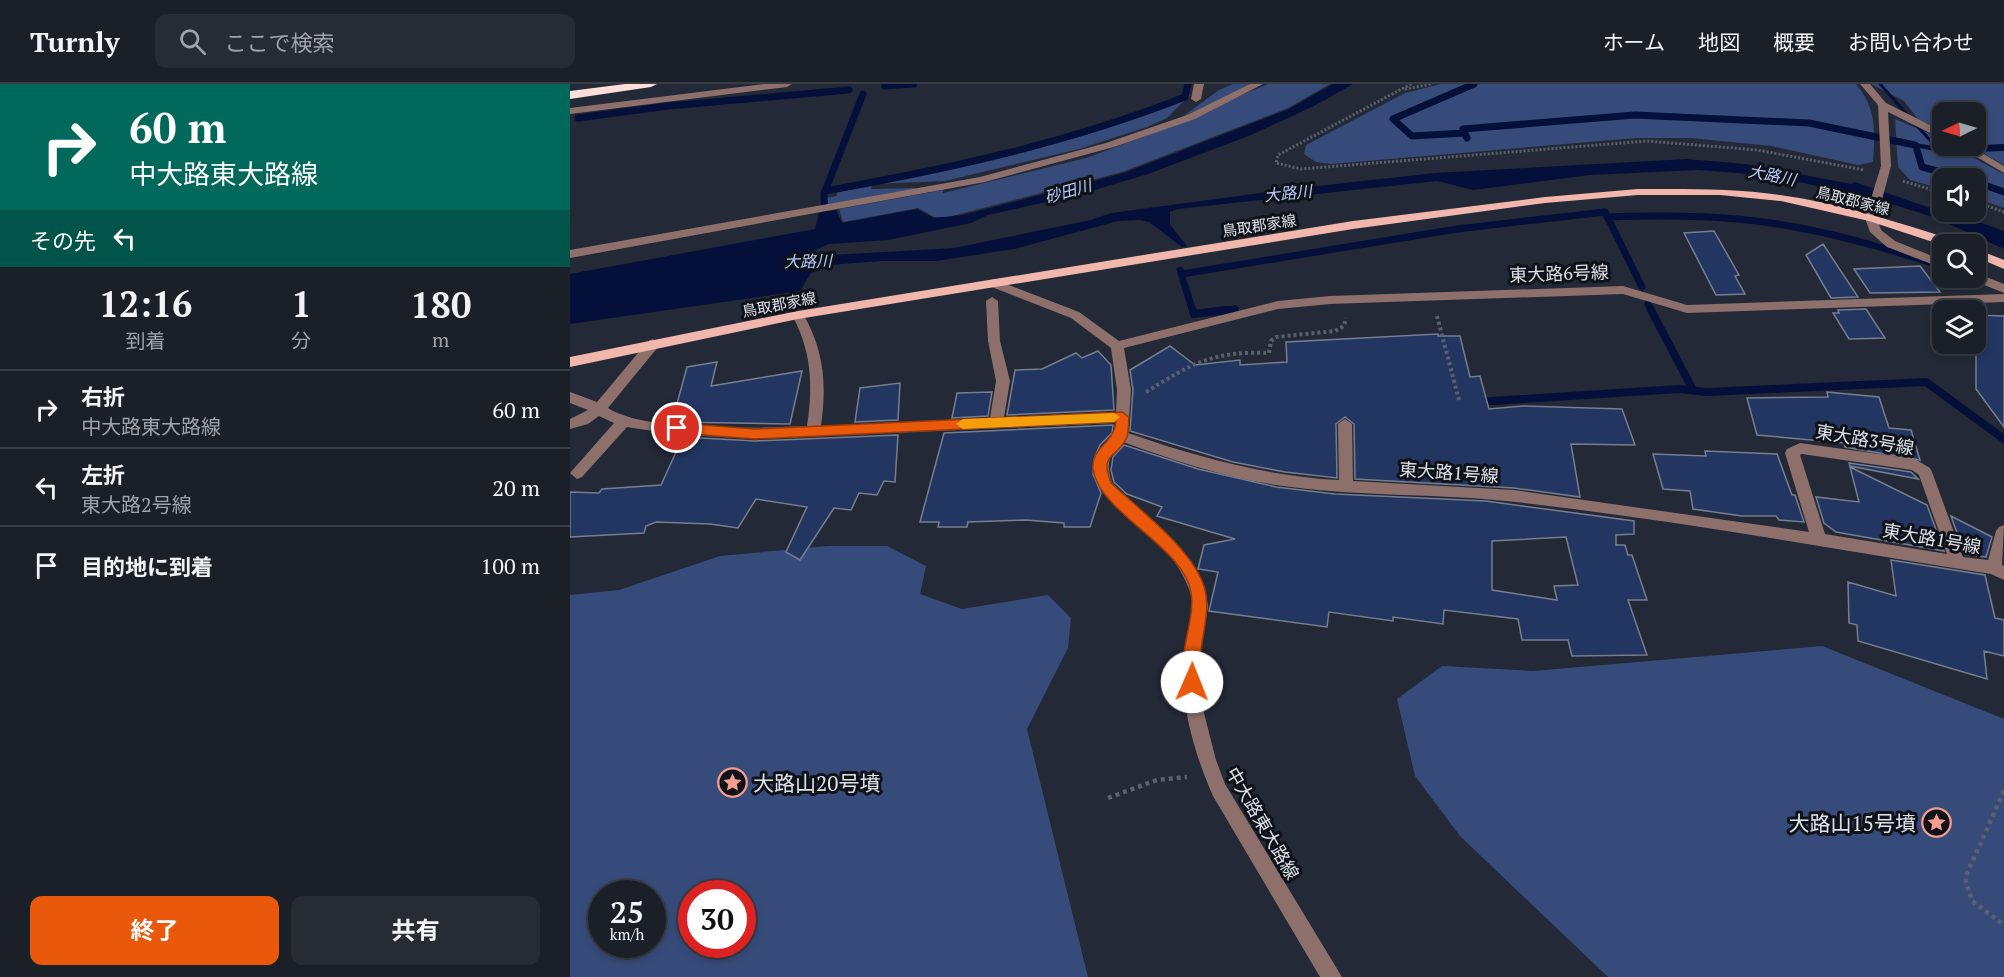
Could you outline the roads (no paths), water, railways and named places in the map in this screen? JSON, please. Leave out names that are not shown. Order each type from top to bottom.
[{"type":"highway","points":[[574,94],[651,84]]},
{"type":"main road","name":"鳥取郡家線","points":[[570,362],[798,315],[993,283],[1482,207],[1638,192],[1720,192],[1781,198],[1871,218],[1932,237]]},
{"type":"main road","points":[[1986,257],[2004,265]]},
{"type":"street","points":[[570,111],[788,84]]},
{"type":"street","points":[[1196,99],[1199,84]]},
{"type":"street","points":[[570,254],[981,180],[1110,145],[1191,117],[1258,84]]},
{"type":"street","points":[[1865,84],[1883,105],[1932,130]]},
{"type":"street","points":[[1883,105],[1884,177],[1871,218],[1876,232],[1891,244],[1932,260]]},
{"type":"street","points":[[1980,156],[2004,170]]},
{"type":"street","points":[[1986,282],[2004,290]]},
{"type":"street","points":[[993,283],[1075,315],[1117,346],[1123,410],[1121,435]]},
{"type":"street","name":"東大路6号線","points":[[1117,346],[1145,337],[1278,305],[1346,300],[1623,290],[1636,291],[1671,307],[1687,309],[2004,298]]},
{"type":"street","points":[[992,301],[994,341],[1003,381],[996,422]]},
{"type":"street","points":[[798,315],[811,336],[819,381],[813,431]]},
{"type":"street","points":[[570,424],[583,420],[599,409],[653,344]]},
{"type":"street","points":[[570,397],[624,421],[724,434],[996,422],[1123,410]]},
{"type":"street","points":[[577,473],[624,421]]},
{"type":"street","points":[[1345,424],[1346,485]]},
{"type":"street","name":"東大路1号線","points":[[1121,435],[1183,457],[1273,478],[1522,497],[1819,539],[1999,571]]},
{"type":"street","name":"中大路東大路線","points":[[1121,435],[1101,456],[1100,470],[1106,486],[1185,563],[1198,591],[1198,619],[1191,663],[1194,701],[1209,768],[1219,790],[1332,977]]},
{"type":"street","name":"東大路3号線","points":[[1819,539],[1792,453],[1800,448],[1915,465],[1925,472],[1958,562]]},
{"type":"street","points":[[1999,571],[2004,531]]},
{"type":"water","points":[[1333,84],[1353,84],[1314,106],[1251,135],[1148,174],[1081,194],[988,215],[971,223],[888,240],[829,244],[811,252],[815,256],[954,248],[1091,220],[1111,213],[1290,189],[1435,173],[1687,159],[1746,164],[1851,184],[1855,182],[1932,209],[1932,217],[1888,203],[1804,183],[1750,174],[1698,170],[1590,175],[1473,190],[1437,181],[1178,209],[1170,212],[1170,225],[1187,246],[1182,247],[1149,222],[1118,221],[1014,249],[936,261],[881,261],[830,265],[811,273],[800,291],[570,324],[570,274],[815,229],[819,213],[836,210],[842,223],[917,209],[934,218],[963,215],[1124,173],[1289,109]]},
{"type":"water","points":[[1878,84],[1882,84],[1932,140],[1932,145]]},
{"type":"water","points":[[1904,141],[1932,146],[1932,150],[1904,145]]},
{"type":"water","points":[[2004,144],[2004,151],[1986,152],[1986,145]]},
{"type":"water","points":[[1945,222],[1979,222],[2004,231],[2004,249],[1986,241],[1986,234],[1971,234]]},
{"type":"waterway","points":[[885,86],[914,84]]},
{"type":"waterway","points":[[825,191],[962,164],[1097,128],[1185,97],[1188,84]]},
{"type":"waterway","points":[[1465,133],[1412,136],[1393,119],[1474,84]]},
{"type":"waterway","points":[[578,118],[668,106],[849,90]]},
{"type":"waterway","points":[[825,191],[863,94]]},
{"type":"waterway","points":[[1465,133],[1463,129],[1635,115],[1809,123],[1915,145]]},
{"type":"waterway","points":[[1465,133],[1467,138]]},
{"type":"waterway","points":[[1917,150],[1922,167],[1932,170]]},
{"type":"waterway","points":[[1986,186],[2004,192]]},
{"type":"waterway","points":[[825,191],[825,216]]},
{"type":"waterway","points":[[1182,274],[1457,229],[1605,212]]},
{"type":"waterway","points":[[1607,217],[1642,287]]},
{"type":"waterway","points":[[1607,217],[1701,217],[1772,223],[1851,239],[1932,263]]},
{"type":"waterway","points":[[1180,270],[1193,312]]},
{"type":"waterway","points":[[1648,304],[1651,310]]},
{"type":"waterway","points":[[1214,312],[1235,309]]},
{"type":"waterway","points":[[1193,310],[1194,314],[1226,310]]},
{"type":"waterway","points":[[1651,310],[1693,390]]},
{"type":"waterway","points":[[1477,402],[1679,389],[1706,392],[1926,382],[2004,439]]},
{"type":"place","name":"大路山20号墳","points":[[732,783]]},
{"type":"place","name":"大路山15号墳","points":[[1937,823]]},
{"type":"water label","name":"大路川","points":[[1772,175]]},
{"type":"water label","name":"砂田川","points":[[1068,191]]},
{"type":"water label","name":"大路川","points":[[1288,193]]},
{"type":"water label","name":"大路川","points":[[808,261]]}]
